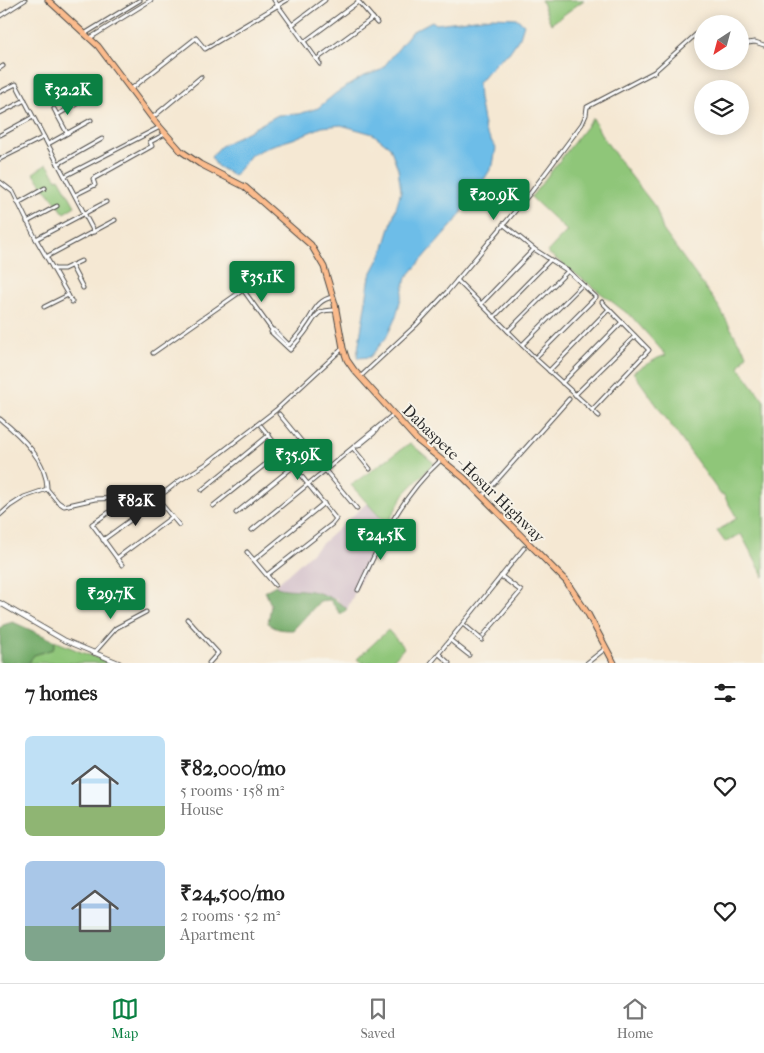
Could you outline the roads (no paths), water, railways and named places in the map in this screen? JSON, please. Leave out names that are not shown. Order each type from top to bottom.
[{"type":"highway","name":"Dabaspete - Hosur Highway","points":[[48,0],[88,35],[160,128],[191,159],[244,188],[304,236],[318,254],[324,267],[333,297],[347,360],[417,440],[464,478],[566,581],[588,614],[614,663]]},
{"type":"street","points":[[0,16],[25,0]]},
{"type":"street","points":[[88,35],[140,0]]},
{"type":"street","points":[[88,35],[151,0]]},
{"type":"street","points":[[274,0],[320,64]]},
{"type":"street","points":[[131,89],[196,38],[205,49],[287,0]]},
{"type":"street","points":[[292,25],[325,0]]},
{"type":"street","points":[[304,42],[358,1],[377,23]]},
{"type":"street","points":[[317,59],[372,18]]},
{"type":"street","points":[[360,377],[416,325],[457,280],[532,191],[582,124],[586,115],[586,107],[654,72],[694,36]]},
{"type":"street","points":[[749,43],[755,42],[764,45]]},
{"type":"street","points":[[152,118],[202,78]]},
{"type":"street","points":[[0,92],[16,84],[94,232]]},
{"type":"street","points":[[0,113],[25,100]]},
{"type":"street","points":[[57,115],[80,102]]},
{"type":"street","points":[[54,109],[67,133]]},
{"type":"street","points":[[0,135],[34,117]]},
{"type":"street","points":[[48,144],[91,120]]},
{"type":"street","points":[[65,176],[160,128]]},
{"type":"street","points":[[75,195],[95,185],[93,179],[152,146],[150,142],[165,134]]},
{"type":"street","points":[[0,159],[44,137]]},
{"type":"street","points":[[58,164],[102,139]]},
{"type":"street","points":[[0,182],[13,192],[36,239],[72,302]]},
{"type":"street","points":[[18,203],[45,188]]},
{"type":"street","points":[[36,239],[106,202]]},
{"type":"street","points":[[27,222],[57,206]]},
{"type":"street","points":[[46,257],[115,220]]},
{"type":"street","points":[[503,224],[534,249],[568,272],[596,297],[535,358]]},
{"type":"street","points":[[481,304],[534,249]]},
{"type":"street","points":[[50,264],[54,269],[64,269],[81,260]]},
{"type":"street","points":[[494,317],[550,260]]},
{"type":"street","points":[[70,266],[84,288]]},
{"type":"street","points":[[508,331],[568,272]]},
{"type":"street","points":[[457,280],[535,358],[599,416]]},
{"type":"street","points":[[239,284],[272,330],[271,332],[290,350],[309,328],[317,315],[328,310],[336,310]]},
{"type":"street","points":[[522,345],[582,285]]},
{"type":"street","points":[[153,353],[243,290]]},
{"type":"street","points":[[44,307],[68,295]]},
{"type":"street","points":[[272,330],[289,345],[305,326],[320,302],[326,298],[333,297]]},
{"type":"street","points":[[592,410],[649,350],[602,302]]},
{"type":"street","points":[[549,371],[609,309]]},
{"type":"street","points":[[562,383],[622,322]]},
{"type":"street","points":[[576,395],[635,336]]},
{"type":"street","points":[[0,419],[35,453],[48,489],[58,502],[64,506],[95,499],[123,500],[152,497],[165,492],[206,464],[276,410],[343,348]]},
{"type":"street","points":[[483,496],[569,399]]},
{"type":"street","points":[[279,414],[357,509]]},
{"type":"street","points":[[252,530],[354,447],[356,443],[394,414]]},
{"type":"street","points":[[261,426],[324,503],[336,521],[267,576]]},
{"type":"street","points":[[202,490],[269,435]]},
{"type":"street","points":[[354,447],[370,469]]},
{"type":"street","points":[[213,506],[282,451]]},
{"type":"street","points":[[358,590],[397,510],[411,490],[441,459]]},
{"type":"street","points":[[236,513],[294,466]]},
{"type":"street","points":[[0,515],[24,497],[48,489]]},
{"type":"street","points":[[123,500],[135,517]]},
{"type":"street","points":[[122,565],[92,524],[123,500]]},
{"type":"street","points":[[103,540],[158,500],[178,525]]},
{"type":"street","points":[[254,560],[324,503]]},
{"type":"street","points":[[117,558],[172,517]]},
{"type":"street","points":[[431,663],[524,548]]},
{"type":"street","points":[[247,552],[274,585]]},
{"type":"street","points":[[463,624],[483,638],[521,592],[502,576]]},
{"type":"street","points":[[0,603],[64,640],[120,663]]},
{"type":"street","points":[[94,653],[116,628],[146,612]]},
{"type":"street","points":[[187,619],[218,653],[209,663]]},
{"type":"street","points":[[450,640],[469,655]]},
{"type":"street","points":[[587,663],[606,648]]},
{"type":"street","points":[[439,654],[449,663]]},
{"type":"water","points":[[491,17],[516,18],[524,24],[520,37],[509,53],[500,59],[478,83],[485,131],[496,148],[493,165],[455,222],[406,278],[396,317],[386,338],[370,357],[358,358],[370,276],[383,251],[401,191],[398,169],[390,147],[373,134],[341,125],[322,127],[251,155],[234,176],[217,166],[211,157],[221,146],[278,115],[299,114],[318,108],[336,93],[362,77],[381,70],[411,32],[432,21],[436,24]]}]
